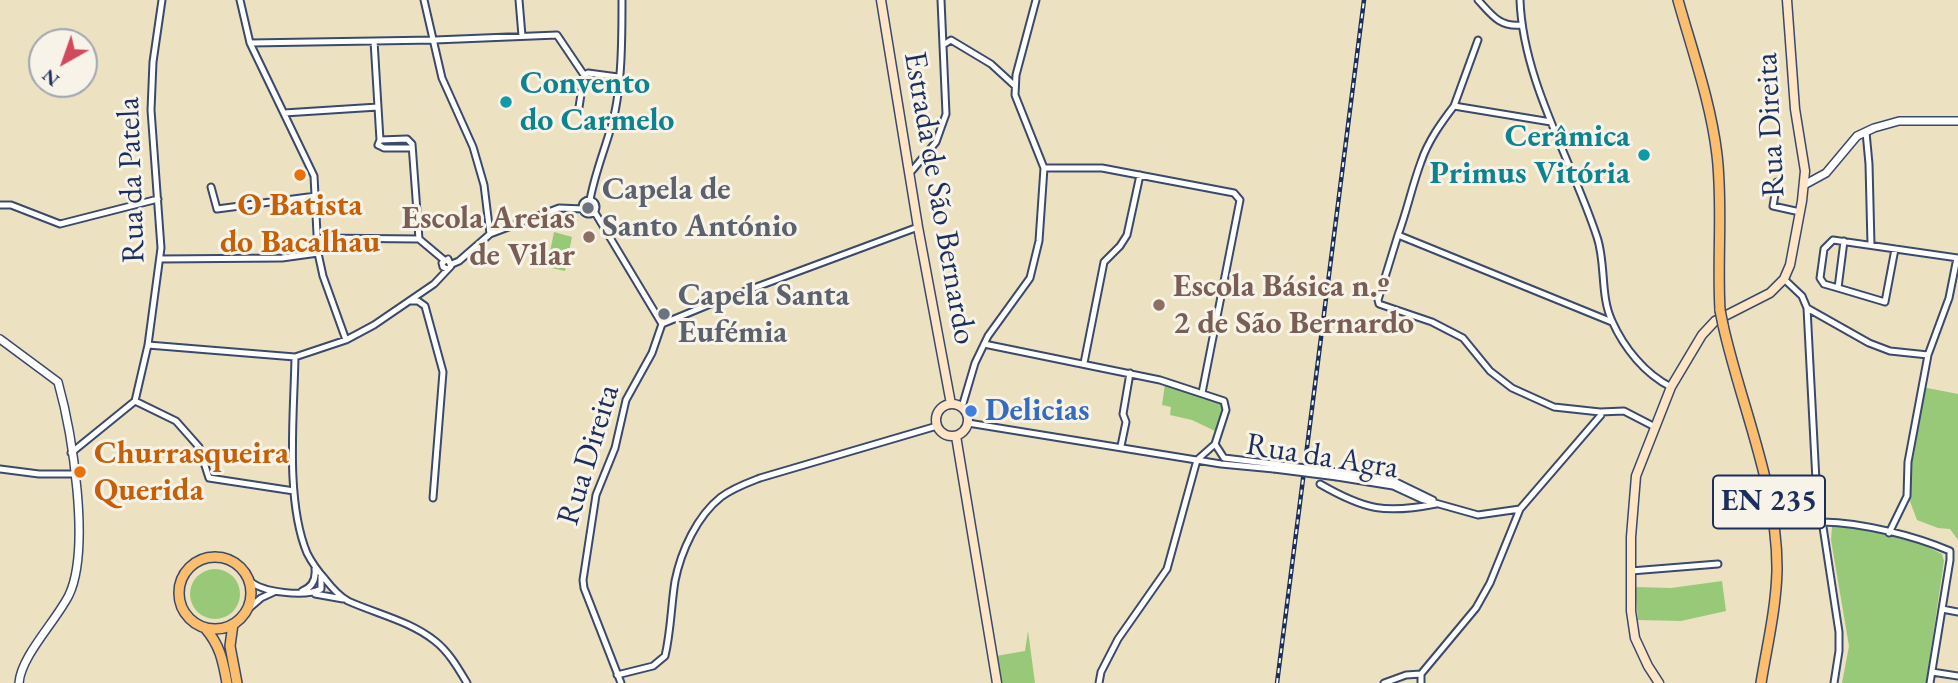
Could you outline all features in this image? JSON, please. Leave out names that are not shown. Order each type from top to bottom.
[{"type":"main road","name":"Estrada de São Bernardo","points":[[881,0],[918,227],[951,404]]},
{"type":"main road","name":"EN 235","points":[[1678,0],[1717,151],[1720,181],[1720,310],[1774,528],[1775,597],[1761,683]]},
{"type":"main road","name":"Rua Direita","points":[[1784,279],[1790,265],[1804,185],[1787,0]]},
{"type":"main road","points":[[1659,683],[1635,638],[1631,611],[1631,537],[1636,476],[1671,387],[1695,345],[1715,321],[1755,303],[1784,279]]},
{"type":"main road","points":[[951,404],[962,407],[968,414],[964,432],[956,436],[946,435],[937,426],[938,411],[951,404]]},
{"type":"main road","points":[[956,436],[997,683]]},
{"type":"main road","points":[[205,628],[224,628],[233,624],[247,610],[251,591],[249,580],[235,564],[215,557],[194,564],[187,572],[181,581],[180,601],[189,618],[205,628],[215,640],[222,654],[227,683]]},
{"type":"main road","points":[[233,624],[230,646],[237,683]]},
{"type":"street","name":"Rua da Patela","points":[[135,401],[148,345],[160,259],[151,110],[153,62],[162,0]]},
{"type":"street","points":[[240,0],[250,43],[314,176],[318,253],[323,276],[346,340]]},
{"type":"street","points":[[424,0],[442,78],[473,147],[484,185],[490,234]]},
{"type":"street","points":[[519,0],[522,36]]},
{"type":"street","points":[[590,200],[594,176],[613,118],[622,41],[622,0]]},
{"type":"street","points":[[910,173],[936,142],[946,114],[941,0]]},
{"type":"street","points":[[962,407],[975,363],[1016,294],[1030,278],[1040,241],[1044,168],[1014,95],[1016,75],[1036,0]]},
{"type":"street","points":[[1478,0],[1507,26],[1521,25]]},
{"type":"street","points":[[1520,0],[1523,40],[1551,122],[1598,240],[1612,322],[1644,369],[1656,380],[1671,387]]},
{"type":"street","points":[[250,43],[556,35],[584,75],[579,107]]},
{"type":"street","points":[[943,45],[951,40],[991,64],[1015,86]]},
{"type":"street","points":[[1478,40],[1454,106],[1421,161],[1379,304],[1432,322],[1463,338],[1490,371],[1512,388],[1554,407],[1600,412],[1624,411],[1655,427]]},
{"type":"street","points":[[374,41],[380,140],[377,145],[384,148],[412,148]]},
{"type":"street","points":[[584,75],[588,73],[618,77]]},
{"type":"street","points":[[1454,106],[1551,122]]},
{"type":"street","points":[[284,113],[378,107]]},
{"type":"street","points":[[1804,185],[1826,173],[1857,136],[1866,132],[1899,121],[1958,121]]},
{"type":"street","points":[[1866,132],[1871,245]]},
{"type":"street","points":[[380,140],[408,139],[412,144],[419,239]]},
{"type":"street","points":[[1044,168],[1102,168],[1234,193],[1240,200],[1202,393]]},
{"type":"street","points":[[1084,363],[1104,262],[1121,246],[1127,235],[1140,175]]},
{"type":"street","points":[[1777,182],[1773,206],[1800,212]]},
{"type":"street","points":[[211,187],[217,209],[316,196]]},
{"type":"street","points":[[0,205],[11,205],[60,224],[158,199]]},
{"type":"street","points":[[583,209],[583,204],[590,200]]},
{"type":"street","points":[[590,200],[596,204],[594,211],[662,324],[918,227]]},
{"type":"street","points":[[148,345],[295,358],[346,340],[411,301],[434,285],[449,267],[490,234],[559,208],[583,209],[588,213],[594,211]]},
{"type":"street","points":[[1398,235],[1612,322]]},
{"type":"street","points":[[317,238],[419,239],[444,260],[442,265],[449,267]]},
{"type":"street","points":[[1889,533],[1908,496],[1908,462],[1928,355],[1949,298],[1957,258],[1844,241],[1833,240],[1824,249],[1820,278],[1824,284],[1885,302],[1895,249]]},
{"type":"street","points":[[1838,288],[1844,241]]},
{"type":"street","points":[[160,259],[282,258],[318,253]]},
{"type":"street","points":[[1784,279],[1802,296],[1807,308],[1815,481],[1839,632],[1834,683]]},
{"type":"street","points":[[411,301],[425,306],[443,372],[433,498]]},
{"type":"street","points":[[1807,308],[1869,343],[1890,351],[1928,355]]},
{"type":"street","name":"Rua Direita","points":[[621,683],[583,584],[593,504],[615,448],[626,400],[652,352],[662,324]]},
{"type":"street","points":[[0,339],[58,382],[74,474],[78,524],[75,576],[69,593],[58,616],[31,652],[19,683]]},
{"type":"street","points":[[984,344],[1130,373],[1202,393],[1224,401],[1227,406],[1215,444],[1196,460],[1167,569],[1118,639],[1101,672],[1099,683]]},
{"type":"street","points":[[249,580],[260,589],[274,592],[321,589],[322,580],[301,535],[294,491],[295,358]]},
{"type":"street","points":[[1121,446],[1130,373]]},
{"type":"street","points":[[71,453],[135,401],[176,421],[199,447],[209,478],[294,491]]},
{"type":"street","points":[[1422,683],[1421,674],[1476,608],[1490,583],[1520,509],[1601,415],[1600,412]]},
{"type":"street","name":"Rua da Agra","points":[[968,423],[1196,460],[1274,466]]},
{"type":"street","points":[[617,675],[653,666],[665,656],[680,561],[688,541],[710,508],[721,498],[760,478],[937,426]]},
{"type":"street","name":"Rua da Agra","points":[[1215,444],[1224,458],[1392,486],[1421,499],[1478,515],[1520,509]]},
{"type":"street","points":[[0,469],[39,474],[74,474]]},
{"type":"street","name":"Rua da Agra","points":[[1320,484],[1350,502],[1385,510],[1439,504]]},
{"type":"street","points":[[1823,522],[1846,523],[1950,551],[1958,550]]},
{"type":"street","points":[[1930,683],[1950,551]]},
{"type":"street","points":[[1632,570],[1718,564]]},
{"type":"street","points":[[303,592],[312,585],[316,568]]},
{"type":"street","points":[[316,568],[346,600]]},
{"type":"street","points":[[247,610],[261,598],[274,592]]},
{"type":"street","points":[[303,592],[346,600],[412,628],[435,641],[467,683]]},
{"type":"street","points":[[1942,610],[1958,612]]},
{"type":"street","points":[[1932,672],[1958,676]]},
{"type":"street","points":[[1384,683],[1406,675],[1421,674]]},
{"type":"green space","points":[[554,232],[572,237],[565,271],[547,267]]},
{"type":"green space","points":[[1165,384],[1222,403],[1225,408],[1215,431],[1192,420],[1170,415],[1171,407],[1162,405]]},
{"type":"green space","points":[[1922,387],[1958,394],[1958,540],[1950,529],[1938,528],[1917,520],[1908,496],[1907,480]]},
{"type":"green space","points":[[1845,523],[1910,538],[1942,554],[1944,561],[1926,683],[1842,683],[1849,646],[1831,540],[1832,527]]},
{"type":"green space","points":[[215,569],[233,576],[240,594],[233,612],[215,619],[197,612],[190,594],[197,576]]},
{"type":"green space","points":[[1722,581],[1726,611],[1681,621],[1638,620],[1635,587],[1671,588]]},
{"type":"green space","points":[[1028,631],[1035,683],[1001,683],[996,656],[1025,651]]},
{"type":"railway","points":[[1277,683],[1364,0]]},
{"type":"place","name":"Convento do Carmelo","points":[[506,102]]},
{"type":"place","name":"Cerâmica Primus Vitória","points":[[1644,155]]},
{"type":"place","name":"O Batista do Bacalhau","points":[[300,175]]},
{"type":"place","name":"Capela de Santo António","points":[[588,208]]},
{"type":"place","name":"Escola Areias de Vilar","points":[[589,237]]},
{"type":"place","name":"Escola Básica n.º 2 de São Bernardo","points":[[1159,305]]},
{"type":"place","name":"Capela Santa Eufémia","points":[[664,314]]},
{"type":"place","name":"Delicias","points":[[971,411]]},
{"type":"place","name":"Churrasqueira Querida","points":[[80,472]]}]
